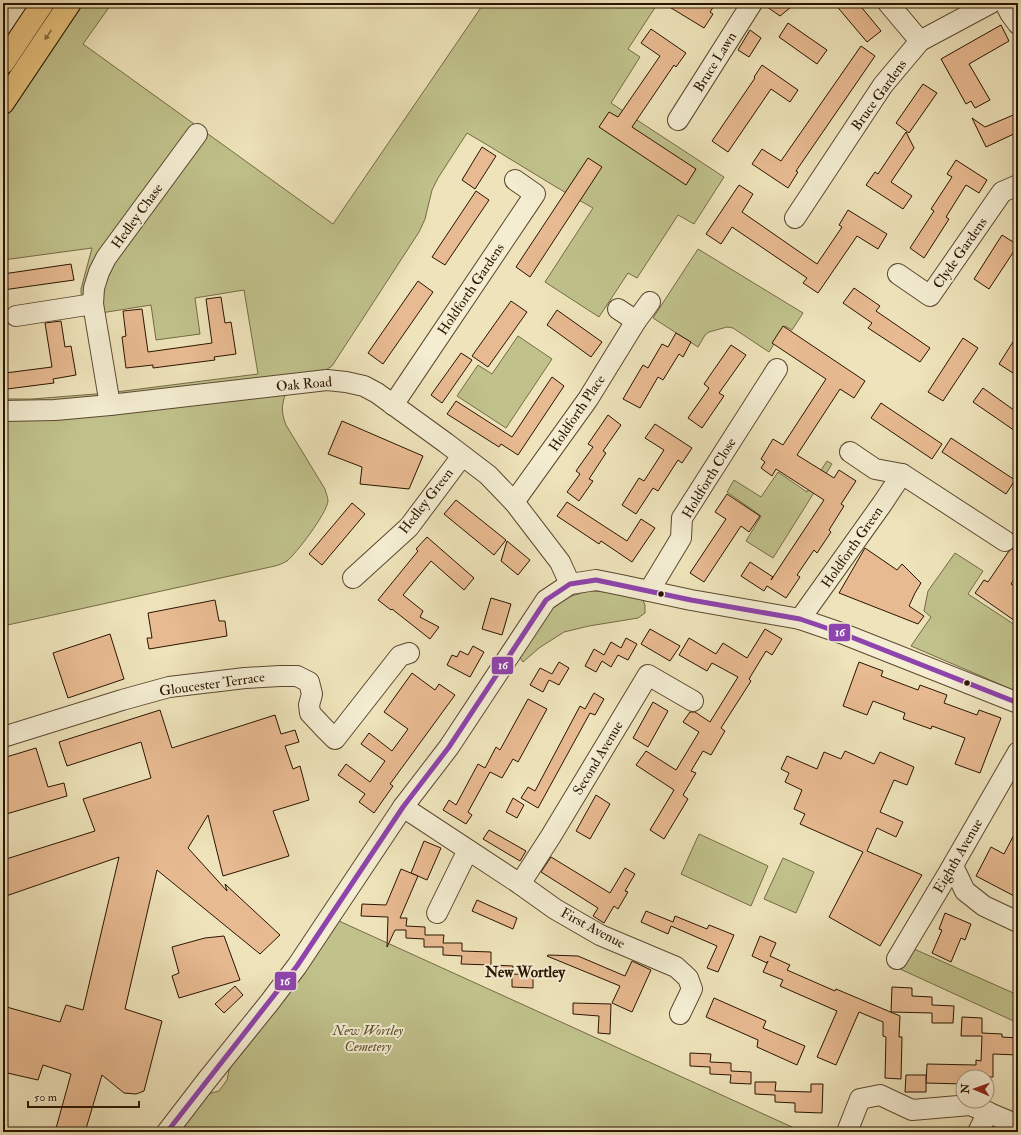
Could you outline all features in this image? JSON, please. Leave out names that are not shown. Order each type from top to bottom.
[{"type":"main road","points":[[3,63],[43,3]]},
{"type":"main road","points":[[3,103],[70,3]]},
{"type":"street","name":"Bruce Lawn","points":[[678,120],[752,3]]},
{"type":"street","points":[[888,3],[920,40]]},
{"type":"street","name":"Bruce Gardens","points":[[795,218],[883,85],[920,40],[991,3]]},
{"type":"street","points":[[1005,3],[1018,24]]},
{"type":"street","name":"Hedley Chase","points":[[110,405],[94,314],[94,288],[106,258],[197,134]]},
{"type":"street","name":"Holdforth Gardens","points":[[392,405],[535,194],[515,180]]},
{"type":"street","name":"Clyde Gardens","points":[[898,274],[930,296],[1002,192],[1018,185]]},
{"type":"street","name":"Holdforth Place","points":[[514,502],[588,399],[636,321],[650,302]]},
{"type":"street","points":[[16,316],[93,304]]},
{"type":"street","points":[[618,309],[636,321]]},
{"type":"street","name":"Holdforth Close","points":[[649,591],[681,538],[682,518],[777,369]]},
{"type":"street","name":"Oak Road","points":[[3,411],[55,410],[110,405],[327,380],[364,386],[377,393],[488,475],[514,502],[560,562],[570,584]]},
{"type":"street","points":[[850,452],[875,469],[902,474],[1005,541]]},
{"type":"street","name":"Hedley Green","points":[[353,578],[409,527],[462,456]]},
{"type":"street","name":"Holdforth Green","points":[[800,619],[902,474]]},
{"type":"street","points":[[167,1132],[297,966],[403,807],[450,747],[546,600],[570,584],[596,580],[691,600],[800,619],[841,633],[1018,703]]},
{"type":"street","name":"Gloucester Terrace","points":[[3,737],[169,687],[245,678],[297,676],[309,682],[312,694],[309,705],[310,713],[335,739],[400,656],[409,653]]},
{"type":"street","name":"Second Avenue","points":[[520,884],[551,836],[648,675],[693,701]]},
{"type":"street","name":"Eighth Avenue","points":[[897,959],[953,866],[1018,752]]},
{"type":"street","name":"First Avenue","points":[[403,807],[520,884],[555,909],[600,935],[676,967],[688,978],[692,989],[680,1014]]},
{"type":"street","points":[[437,913],[468,850]]},
{"type":"street","points":[[953,866],[965,891],[984,906],[1018,922]]},
{"type":"street","points":[[847,1132],[860,1099],[880,1096],[912,1110],[970,1105],[1018,1125]]},
{"type":"street","points":[[978,1132],[988,1112]]},
{"type":"green space","points":[[81,3],[112,3],[83,44],[333,224],[484,3],[658,3],[628,49],[640,57],[611,103],[724,177],[694,224],[678,215],[637,278],[628,273],[599,317],[545,282],[593,208],[467,133],[432,190],[425,219],[419,232],[332,366],[288,387],[282,406],[284,420],[325,489],[328,501],[317,523],[304,542],[291,557],[280,565],[3,626],[3,399],[32,399],[108,393],[258,374],[244,290],[195,298],[200,334],[156,340],[151,305],[82,316],[81,289],[92,248],[3,260],[3,120],[61,30]]},
{"type":"green space","points":[[698,249],[803,313],[792,330],[785,326],[769,352],[733,328],[727,327],[709,332],[705,335],[698,347],[653,318]]},
{"type":"green space","points":[[518,336],[552,359],[506,428],[457,396],[478,365],[492,374]]},
{"type":"green space","points":[[827,461],[832,464],[773,558],[746,541],[761,516],[727,492],[734,480],[761,497],[778,472],[807,492]]},
{"type":"green space","points":[[955,553],[983,571],[968,594],[1018,627],[1018,692],[911,646],[931,617],[924,611],[928,591]]},
{"type":"green space","points":[[589,591],[617,592],[642,598],[645,605],[645,613],[638,618],[589,626],[564,632],[539,648],[523,662],[518,655],[543,619],[557,603],[571,596]]},
{"type":"green space","points":[[699,834],[768,866],[751,906],[681,874]]},
{"type":"green space","points":[[783,858],[814,872],[796,913],[764,899]]},
{"type":"green space","name":"New Wortley Cemetery","points":[[339,921],[803,1132],[179,1132],[207,1094],[219,1091],[227,1080],[230,1066]]},
{"type":"green space","points":[[905,945],[1018,995],[1018,1023],[900,969],[897,959]]},
{"type":"building","points":[[663,3],[716,3],[710,12],[713,14],[704,28]]},
{"type":"building","points":[[763,3],[796,3],[780,16]]},
{"type":"building","points":[[834,3],[858,3],[881,31],[867,42]]},
{"type":"building","points":[[788,23],[827,50],[817,64],[779,37]]},
{"type":"building","points":[[1001,25],[1009,41],[969,64],[990,100],[975,108],[971,101],[966,104],[941,59]]},
{"type":"building","points":[[651,29],[686,53],[676,67],[674,65],[632,127],[696,169],[686,185],[599,127],[609,112],[618,117],[660,56],[641,43]]},
{"type":"building","points":[[750,30],[761,38],[749,57],[738,50]]},
{"type":"building","points":[[861,46],[875,56],[796,171],[798,172],[788,188],[752,164],[762,149],[781,161]]},
{"type":"building","points":[[762,65],[798,90],[790,102],[771,89],[728,152],[712,141],[755,78],[754,77]]},
{"type":"building","points":[[923,84],[937,93],[909,133],[896,123]]},
{"type":"building","points":[[1018,113],[1018,132],[986,147],[972,118],[985,127]]},
{"type":"building","points":[[906,132],[914,148],[891,182],[912,196],[903,209],[866,185],[875,172],[878,174]]},
{"type":"building","points":[[482,147],[496,156],[475,189],[462,180]]},
{"type":"building","points":[[588,158],[602,167],[530,277],[516,267]]},
{"type":"building","points":[[956,160],[987,180],[979,193],[966,185],[946,217],[949,219],[924,258],[910,248],[934,211],[931,209],[952,177],[947,174]]},
{"type":"building","points":[[739,185],[753,194],[742,212],[817,264],[842,227],[839,225],[848,210],[887,234],[878,249],[857,236],[818,293],[803,283],[807,278],[732,227],[721,244],[706,234]]},
{"type":"building","points":[[476,191],[489,200],[445,265],[432,257]]},
{"type":"building","points":[[1002,235],[1018,245],[989,289],[974,279]]},
{"type":"building","points":[[71,264],[74,280],[3,290],[3,274]]},
{"type":"building","points":[[418,281],[433,292],[383,364],[368,353]]},
{"type":"building","points":[[854,288],[880,306],[876,311],[930,348],[920,362],[868,328],[872,323],[843,303]]},
{"type":"building","points":[[221,297],[225,323],[231,322],[236,354],[214,357],[215,360],[153,368],[153,365],[126,368],[122,337],[126,336],[123,311],[142,309],[148,352],[212,343],[206,299]]},
{"type":"building","points":[[511,301],[527,312],[488,367],[472,356]]},
{"type":"building","points":[[557,310],[602,342],[591,357],[547,325]]},
{"type":"building","points":[[61,321],[65,347],[71,346],[76,375],[53,379],[54,383],[7,389],[5,373],[52,367],[45,323]]},
{"type":"building","points":[[783,326],[865,381],[854,398],[840,389],[797,455],[834,478],[839,470],[856,481],[841,504],[844,506],[829,530],[831,532],[817,553],[814,550],[797,575],[800,577],[786,598],[767,586],[764,591],[741,576],[750,562],[773,577],[824,500],[776,469],[772,476],[761,468],[765,462],[761,459],[773,439],[783,445],[826,379],[772,343]]},
{"type":"building","points":[[676,333],[691,342],[683,357],[679,354],[663,380],[658,377],[640,408],[623,399],[643,365],[648,368],[662,344],[668,347]]},
{"type":"building","points":[[1018,334],[1018,366],[1013,373],[999,364]]},
{"type":"building","points":[[963,338],[978,348],[943,401],[928,392]]},
{"type":"building","points":[[731,345],[746,355],[719,393],[724,396],[702,428],[688,418],[709,388],[704,384]]},
{"type":"building","points":[[461,353],[472,360],[442,403],[431,395]]},
{"type":"building","points":[[552,377],[564,386],[518,455],[501,444],[499,447],[447,414],[456,401],[512,437]]},
{"type":"building","points":[[983,388],[1018,413],[1018,433],[973,402]]},
{"type":"building","points":[[881,403],[942,444],[932,459],[871,418]]},
{"type":"building","points":[[608,415],[621,425],[603,451],[606,453],[589,479],[593,481],[579,501],[567,492],[580,474],[576,471],[593,447],[588,444]]},
{"type":"building","points":[[342,421],[423,456],[409,489],[360,484],[362,467],[328,454]]},
{"type":"building","points":[[655,424],[692,448],[682,463],[678,460],[658,491],[653,488],[636,514],[622,505],[639,478],[644,481],[664,450],[645,438]]},
{"type":"building","points":[[951,438],[1015,480],[1006,494],[942,452]]},
{"type":"building","points":[[727,494],[760,516],[749,532],[741,526],[704,582],[690,573],[726,519],[715,512]]},
{"type":"building","points":[[456,500],[506,540],[494,555],[444,514]]},
{"type":"building","points":[[567,502],[627,541],[641,519],[655,528],[632,562],[601,541],[599,544],[557,516]]},
{"type":"building","points":[[352,503],[365,514],[322,565],[309,554]]},
{"type":"building","points":[[427,537],[474,578],[464,590],[431,561],[403,595],[423,611],[420,617],[439,627],[430,639],[392,609],[391,610],[378,600],[418,551],[416,549]]},
{"type":"building","points":[[1018,539],[1018,574],[1011,584],[1018,589],[1018,623],[975,593],[984,580],[988,582],[1009,551],[1014,548]]},
{"type":"building","points":[[507,541],[530,560],[518,575],[501,561]]},
{"type":"building","points":[[865,548],[897,570],[902,564],[921,583],[909,606],[924,616],[918,624],[839,593]]},
{"type":"building","points":[[491,598],[511,604],[502,635],[482,629]]},
{"type":"building","points":[[215,600],[219,621],[225,621],[227,636],[149,649],[147,638],[152,638],[148,613]]},
{"type":"building","points":[[650,629],[680,646],[670,661],[641,644]]},
{"type":"building","points":[[765,629],[782,639],[772,655],[766,651],[749,679],[751,681],[721,728],[725,731],[711,755],[703,751],[691,771],[696,773],[683,795],[688,799],[664,839],[650,830],[674,790],[636,765],[646,751],[676,770],[699,732],[683,722],[690,712],[695,712],[710,722],[738,677],[712,663],[707,671],[679,655],[689,638],[716,654],[723,643],[747,658]]},
{"type":"building","points":[[110,634],[124,679],[68,698],[53,653]]},
{"type":"building","points":[[626,638],[637,644],[628,660],[618,655],[611,667],[602,661],[596,672],[585,666],[594,649],[604,655],[611,642],[621,648]]},
{"type":"building","points":[[473,646],[484,652],[470,677],[447,665],[452,655],[457,657],[460,651],[468,655]]},
{"type":"building","points":[[559,662],[569,668],[559,685],[549,680],[543,692],[530,685],[540,668],[552,674]]},
{"type":"building","points":[[859,662],[883,671],[881,676],[918,690],[920,685],[947,695],[944,703],[977,715],[979,710],[1001,718],[980,773],[955,764],[965,738],[932,726],[931,729],[903,719],[905,713],[873,701],[867,715],[843,706]]},
{"type":"building","points":[[412,673],[435,690],[439,684],[455,695],[390,784],[393,786],[374,813],[359,802],[365,794],[338,775],[346,764],[370,782],[385,761],[361,744],[369,733],[392,751],[408,729],[384,712]]},
{"type":"building","points":[[594,693],[604,699],[595,715],[590,713],[538,808],[521,798],[528,787],[535,791],[580,706],[585,709]]},
{"type":"building","points":[[528,699],[547,709],[518,762],[513,759],[502,778],[490,772],[468,812],[472,815],[466,824],[443,810],[449,800],[456,805],[478,764],[485,768],[496,747],[500,750]]},
{"type":"building","points":[[653,702],[668,711],[648,747],[633,738]]},
{"type":"building","points":[[160,710],[172,748],[275,715],[281,734],[295,730],[299,742],[285,746],[293,769],[300,766],[309,800],[273,811],[289,856],[223,876],[208,815],[188,848],[227,891],[225,884],[280,935],[260,954],[157,870],[125,1009],[162,1021],[144,1091],[136,1094],[124,1093],[102,1075],[85,1132],[55,1132],[71,1074],[43,1065],[38,1080],[3,1072],[3,1006],[60,1022],[66,1005],[83,1010],[119,857],[3,897],[3,860],[95,831],[83,799],[151,778],[141,742],[67,766],[59,742]]},
{"type":"building","points":[[36,748],[48,787],[64,783],[67,796],[3,815],[3,758]]},
{"type":"building","points":[[845,751],[874,764],[880,752],[914,767],[907,785],[894,780],[880,812],[903,822],[896,837],[877,828],[867,851],[922,875],[880,946],[829,917],[863,852],[800,824],[805,814],[794,809],[802,790],[785,782],[789,773],[781,769],[787,756],[817,769],[824,752],[841,759]]},
{"type":"building","points":[[596,795],[610,804],[590,839],[576,831]]},
{"type":"building","points":[[513,798],[524,805],[517,818],[506,812]]},
{"type":"building","points":[[1018,827],[1018,898],[976,876],[991,847],[1004,854]]},
{"type":"building","points":[[489,830],[526,851],[520,861],[483,839]]},
{"type":"building","points":[[424,841],[441,848],[427,880],[411,873]]},
{"type":"building","points":[[551,857],[610,893],[625,868],[635,874],[625,891],[628,892],[618,909],[614,906],[604,923],[593,916],[598,908],[541,872]]},
{"type":"building","points":[[401,869],[418,876],[400,918],[407,918],[406,926],[425,927],[425,935],[444,935],[443,943],[462,943],[462,951],[491,952],[491,965],[461,964],[462,956],[443,955],[443,947],[424,947],[424,939],[406,938],[406,930],[395,930],[387,947],[388,917],[361,916],[362,904],[386,905]]},
{"type":"building","points":[[477,900],[517,918],[513,929],[472,911]]},
{"type":"building","points":[[646,911],[673,922],[675,916],[707,929],[709,925],[734,935],[718,972],[707,968],[717,946],[671,926],[668,934],[641,922]]},
{"type":"building","points":[[945,913],[971,924],[965,940],[961,938],[951,962],[932,953],[942,930],[939,929]]},
{"type":"building","points":[[224,936],[240,980],[179,998],[172,976],[179,973],[172,947],[205,938]]},
{"type":"building","points":[[760,936],[776,943],[770,956],[790,965],[787,970],[835,991],[836,989],[900,1016],[899,1037],[902,1037],[901,1079],[885,1078],[886,1037],[883,1036],[883,1022],[859,1012],[836,1065],[817,1057],[837,1011],[780,986],[783,980],[763,972],[768,961],[767,963],[752,956]]},
{"type":"building","points":[[547,956],[578,956],[625,976],[632,961],[651,970],[632,1012],[612,1003],[620,986]]},
{"type":"building","points":[[492,965],[513,966],[512,974],[533,975],[533,988],[512,987],[512,978],[491,977]]},
{"type":"building","points":[[235,986],[243,995],[224,1013],[215,1004]]},
{"type":"building","points":[[892,987],[912,988],[912,996],[932,997],[932,1005],[954,1006],[953,1023],[932,1023],[932,1013],[891,1012]]},
{"type":"building","points":[[714,998],[766,1021],[763,1028],[805,1046],[797,1065],[757,1047],[758,1040],[706,1017]]},
{"type":"building","points":[[573,1003],[611,1004],[610,1034],[598,1033],[599,1016],[573,1014]]},
{"type":"building","points":[[962,1017],[982,1018],[982,1033],[1002,1034],[1002,1037],[1018,1038],[1018,1055],[993,1054],[993,1069],[955,1069],[955,1084],[926,1083],[927,1064],[976,1065],[976,1060],[981,1061],[982,1036],[961,1036]]},
{"type":"building","points":[[690,1053],[711,1054],[710,1062],[731,1063],[731,1071],[751,1072],[751,1084],[730,1083],[731,1075],[710,1074],[710,1067],[690,1066]]},
{"type":"building","points":[[906,1075],[926,1075],[926,1092],[905,1092]]},
{"type":"building","points":[[755,1082],[776,1082],[775,1091],[811,1092],[811,1084],[823,1084],[822,1113],[795,1112],[795,1103],[775,1102],[775,1095],[755,1094]]},
{"type":"transit line","name":"16","points":[[167,1132],[297,966],[403,807],[449,747],[546,600],[570,584],[596,580],[691,600],[800,619],[841,633],[1018,703]]},
{"type":"district","name":"New Wortley","points":[[525,972]]}]
